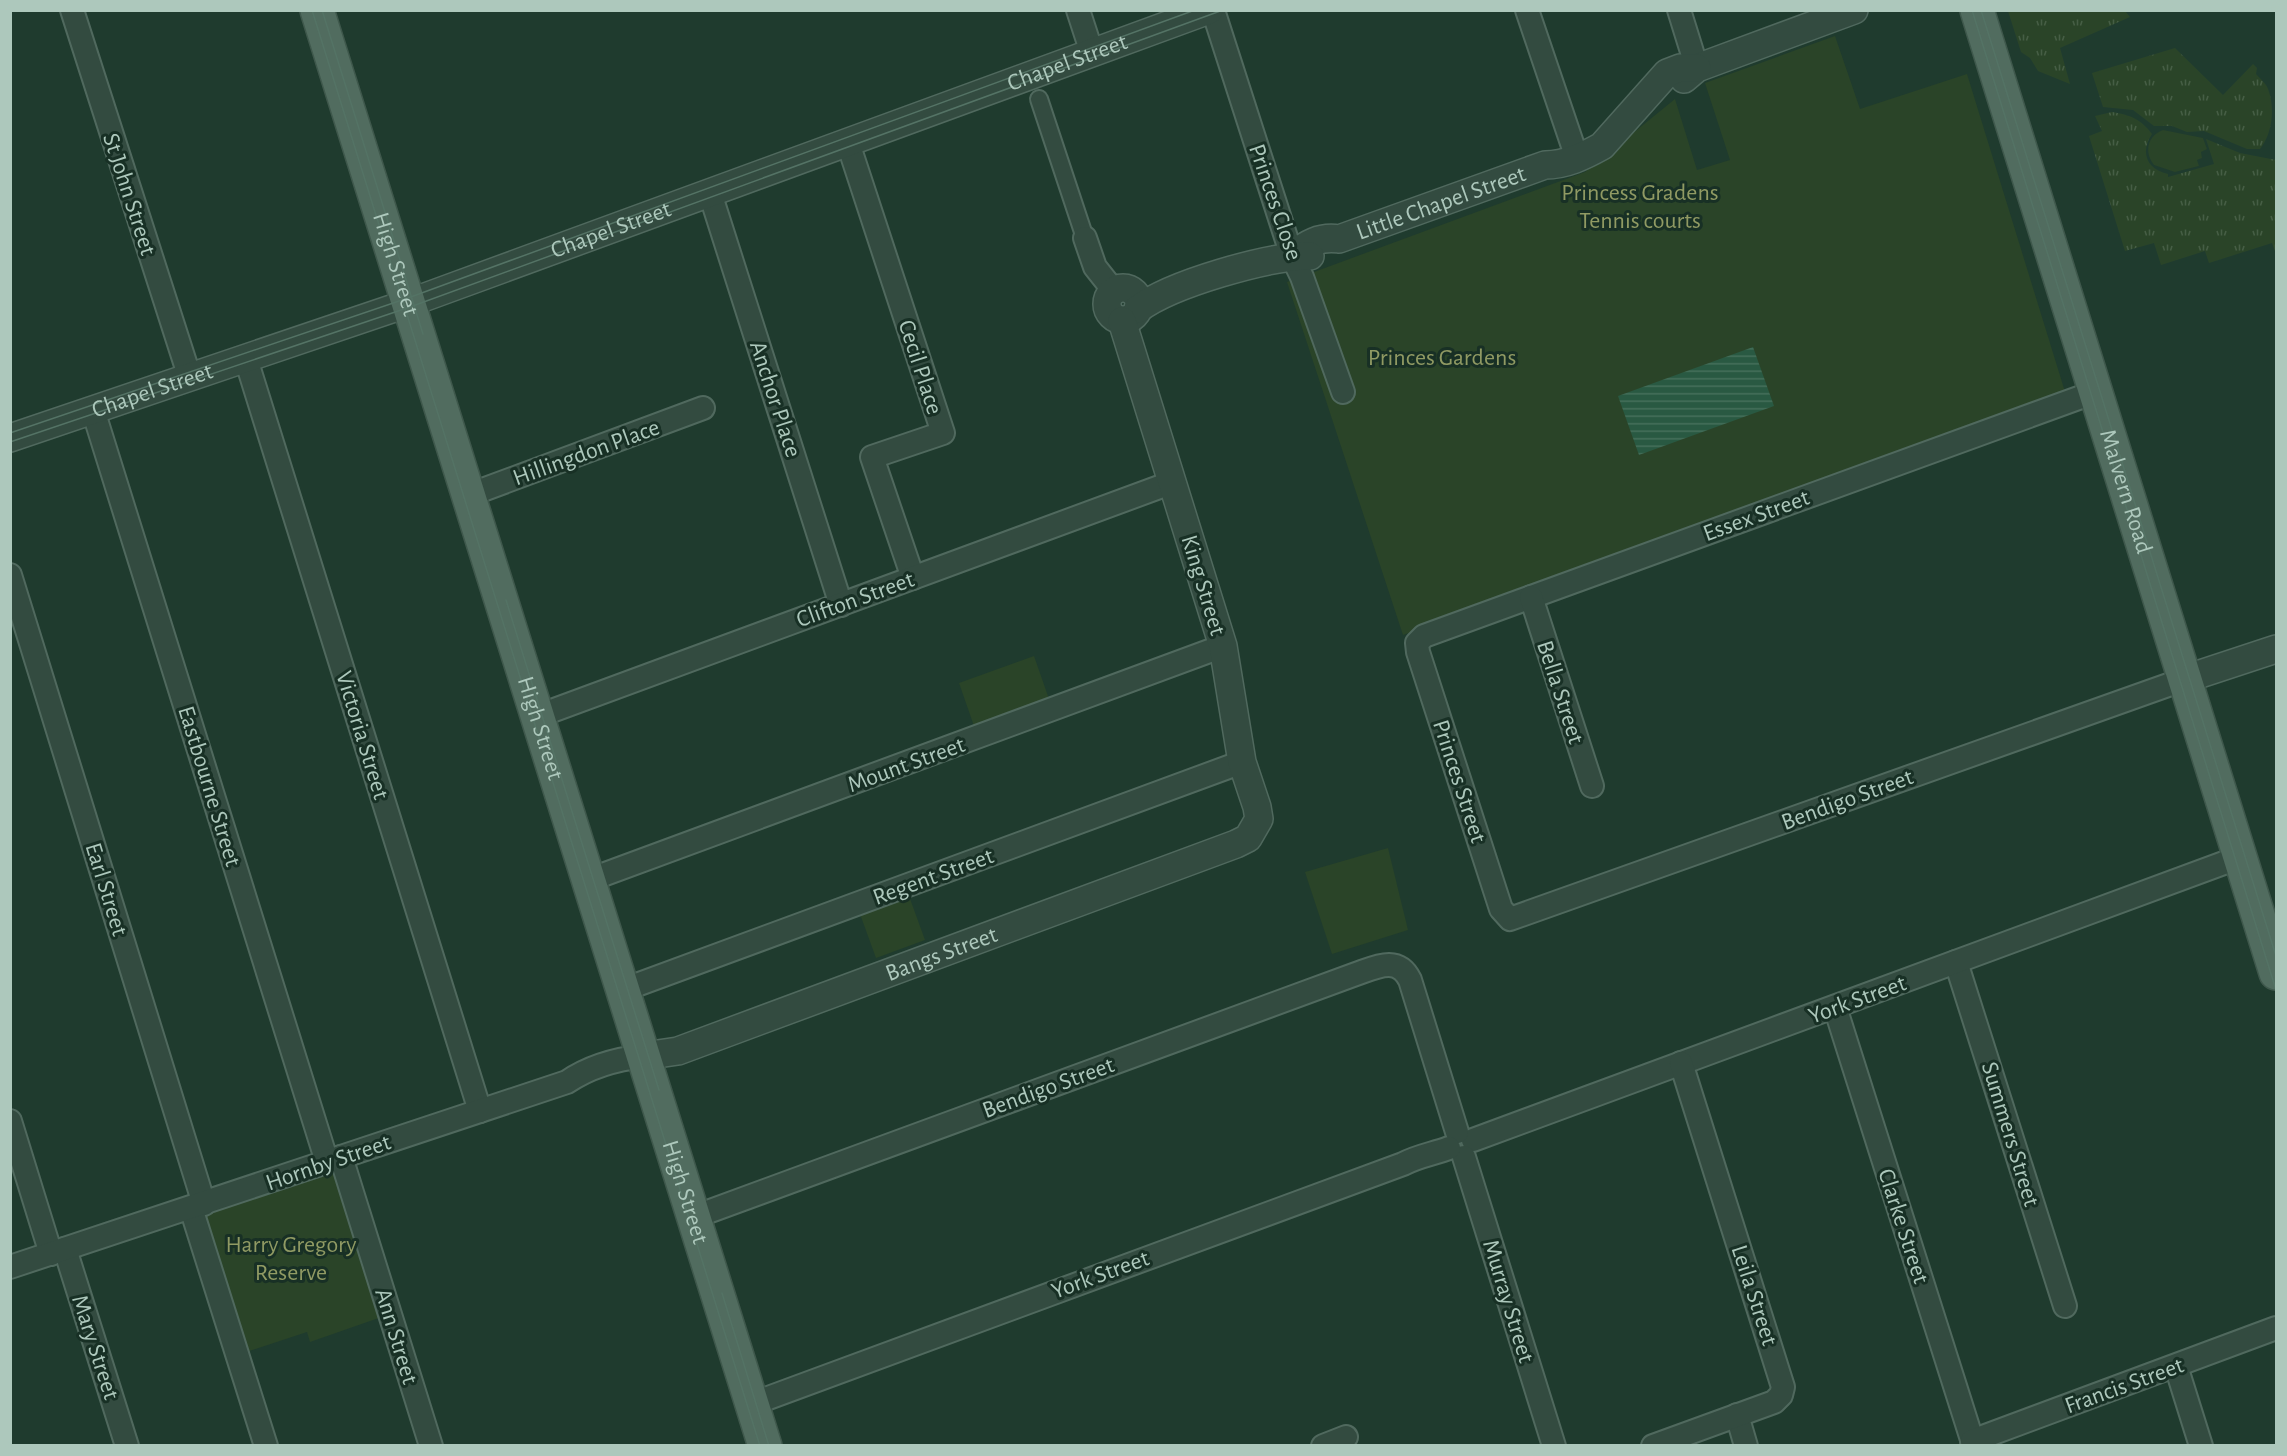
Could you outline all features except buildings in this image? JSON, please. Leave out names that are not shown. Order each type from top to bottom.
[{"type":"main road","name":"Malvern Road","points":[[1977,10],[2277,972]]},
{"type":"main road","name":"High Street","points":[[319,11],[765,1446]]},
{"type":"street","name":"St John Street","points":[[72,10],[190,378]]},
{"type":"street","points":[[1078,10],[1092,53]]},
{"type":"street","name":"Chapel Street","points":[[10,438],[409,303],[1211,10]]},
{"type":"street","name":"Princes Close","points":[[1211,10],[1292,256],[1302,277],[1343,392]]},
{"type":"street","points":[[1527,10],[1576,153]]},
{"type":"street","points":[[1679,10],[1698,68]]},
{"type":"street","name":"Little Chapel Street","points":[[1125,302],[1143,282],[1170,279],[1188,282],[1292,256],[1310,256],[1331,249],[1339,239],[1545,165],[1559,165],[1576,153],[1602,146],[1667,73],[1680,68],[1698,68],[1854,10]]},
{"type":"street","name":"King Street","points":[[1039,99],[1095,267],[1103,280],[1125,302],[1173,482],[1223,646],[1242,762],[1257,807],[1258,819],[1248,838],[1236,844]]},
{"type":"street","name":"Cecil Place","points":[[848,143],[943,433],[872,457],[913,578]]},
{"type":"street","name":"Anchor Place","points":[[710,193],[840,605]]},
{"type":"street","name":"Victoria Street","points":[[246,359],[480,1111]]},
{"type":"street","name":"Essex Street","points":[[1418,640],[2095,392]]},
{"type":"street","name":"Hillingdon Place","points":[[469,495],[703,408]]},
{"type":"street","name":"Eastbourne Street","points":[[93,410],[334,1160]]},
{"type":"street","name":"Clifton Street","points":[[538,716],[1173,482]]},
{"type":"street","name":"Earl Street","points":[[10,575],[266,1446]]},
{"type":"street","name":"Bella Street","points":[[1531,597],[1592,786]]},
{"type":"street","name":"Princes Street","points":[[1418,640],[1418,652],[1501,909],[1510,919]]},
{"type":"street","name":"Mount Street","points":[[589,880],[1223,646]]},
{"type":"street","points":[[2185,679],[2277,649]]},
{"type":"street","name":"Bendigo Street","points":[[1510,919],[2185,679]]},
{"type":"street","name":"Regent Street","points":[[623,990],[1242,762]]},
{"type":"street","name":"Bangs Street","points":[[644,1056],[678,1051],[1236,844]]},
{"type":"street","name":"York Street","points":[[752,1404],[1403,1164],[1418,1155],[1428,1155],[1461,1144],[2240,857]]},
{"type":"street","name":"Summers Street","points":[[1956,962],[2065,1306]]},
{"type":"street","name":"Bendigo Street","points":[[694,1217],[1356,974],[1391,964],[1402,969]]},
{"type":"street","name":"Murray Street","points":[[1402,969],[1410,980],[1554,1446]]},
{"type":"street","name":"Clarke Street","points":[[1834,1007],[1973,1443]]},
{"type":"street","name":"Hornby Street","points":[[10,1267],[567,1083],[580,1073],[624,1058],[644,1056]]},
{"type":"street","name":"Leila Street","points":[[1653,1446],[1774,1402],[1783,1391],[1783,1382],[1681,1063]]},
{"type":"street","name":"Mary Street","points":[[10,1121],[127,1446]]},
{"type":"street","name":"Ann Street","points":[[334,1160],[431,1446]]},
{"type":"street","name":"Francis Street","points":[[1973,1443],[2277,1328]]},
{"type":"street","points":[[2176,1365],[2201,1446]]},
{"type":"street","points":[[1737,1415],[1746,1446]]},
{"type":"street","points":[[1323,1446],[1346,1437]]},
{"type":"green space","points":[[2008,11],[2125,11],[2130,17],[2060,48],[2070,84],[2038,71],[2030,58],[2021,52]]},
{"type":"green space","name":"Princes Gardens","points":[[1835,36],[1860,109],[1967,74],[2066,395],[1403,635],[1287,282],[1585,172],[1675,99],[1697,170],[1730,160],[1705,83]]},
{"type":"green space","points":[[2175,48],[2223,95],[2253,64],[2257,68],[2256,74],[2268,89],[2272,104],[2270,128],[2260,149],[2247,149],[2204,131],[2187,132],[2172,126],[2154,126],[2133,110],[2103,107],[2092,73]]},
{"type":"green space","points":[[2112,112],[2135,119],[2148,129],[2152,134],[2146,147],[2147,159],[2155,168],[2168,174],[2168,177],[2214,164],[2206,139],[2240,153],[2276,160],[2276,254],[2272,243],[2209,263],[2205,251],[2161,265],[2154,243],[2125,251],[2089,136],[2102,131],[2095,116]]},
{"type":"green space","points":[[2163,130],[2203,138],[2207,149],[2201,152],[2202,158],[2197,160],[2199,166],[2175,172],[2154,165],[2148,150],[2150,140]]},
{"type":"green space","points":[[1034,656],[1049,699],[974,726],[959,683]]},
{"type":"green space","points":[[1388,848],[1408,930],[1332,954],[1305,872]]},
{"type":"green space","points":[[909,896],[925,940],[876,958],[860,914]]},
{"type":"green space","name":"Harry Gregory Reserve","points":[[345,1160],[393,1313],[310,1342],[307,1332],[237,1355],[189,1210]]},
{"type":"shaded area","points":[[1753,347],[1774,406],[1639,455],[1618,396]]},
{"type":"tram line","points":[[312,10],[760,1446]]},
{"type":"tram line","points":[[322,10],[423,334]]},
{"type":"tram line","points":[[10,433],[408,298],[1195,10]]},
{"type":"tram line","points":[[10,442],[410,307],[1223,10]]},
{"type":"tram line","points":[[1972,10],[2276,990]]},
{"type":"tram line","points":[[1981,10],[2276,956]]},
{"type":"tram line","points":[[506,600],[659,1090]]},
{"type":"tram line","points":[[722,1293],[769,1446]]},
{"type":"park label","name":"Princess Gradens Tennis courts","points":[[1640,206]]}]
